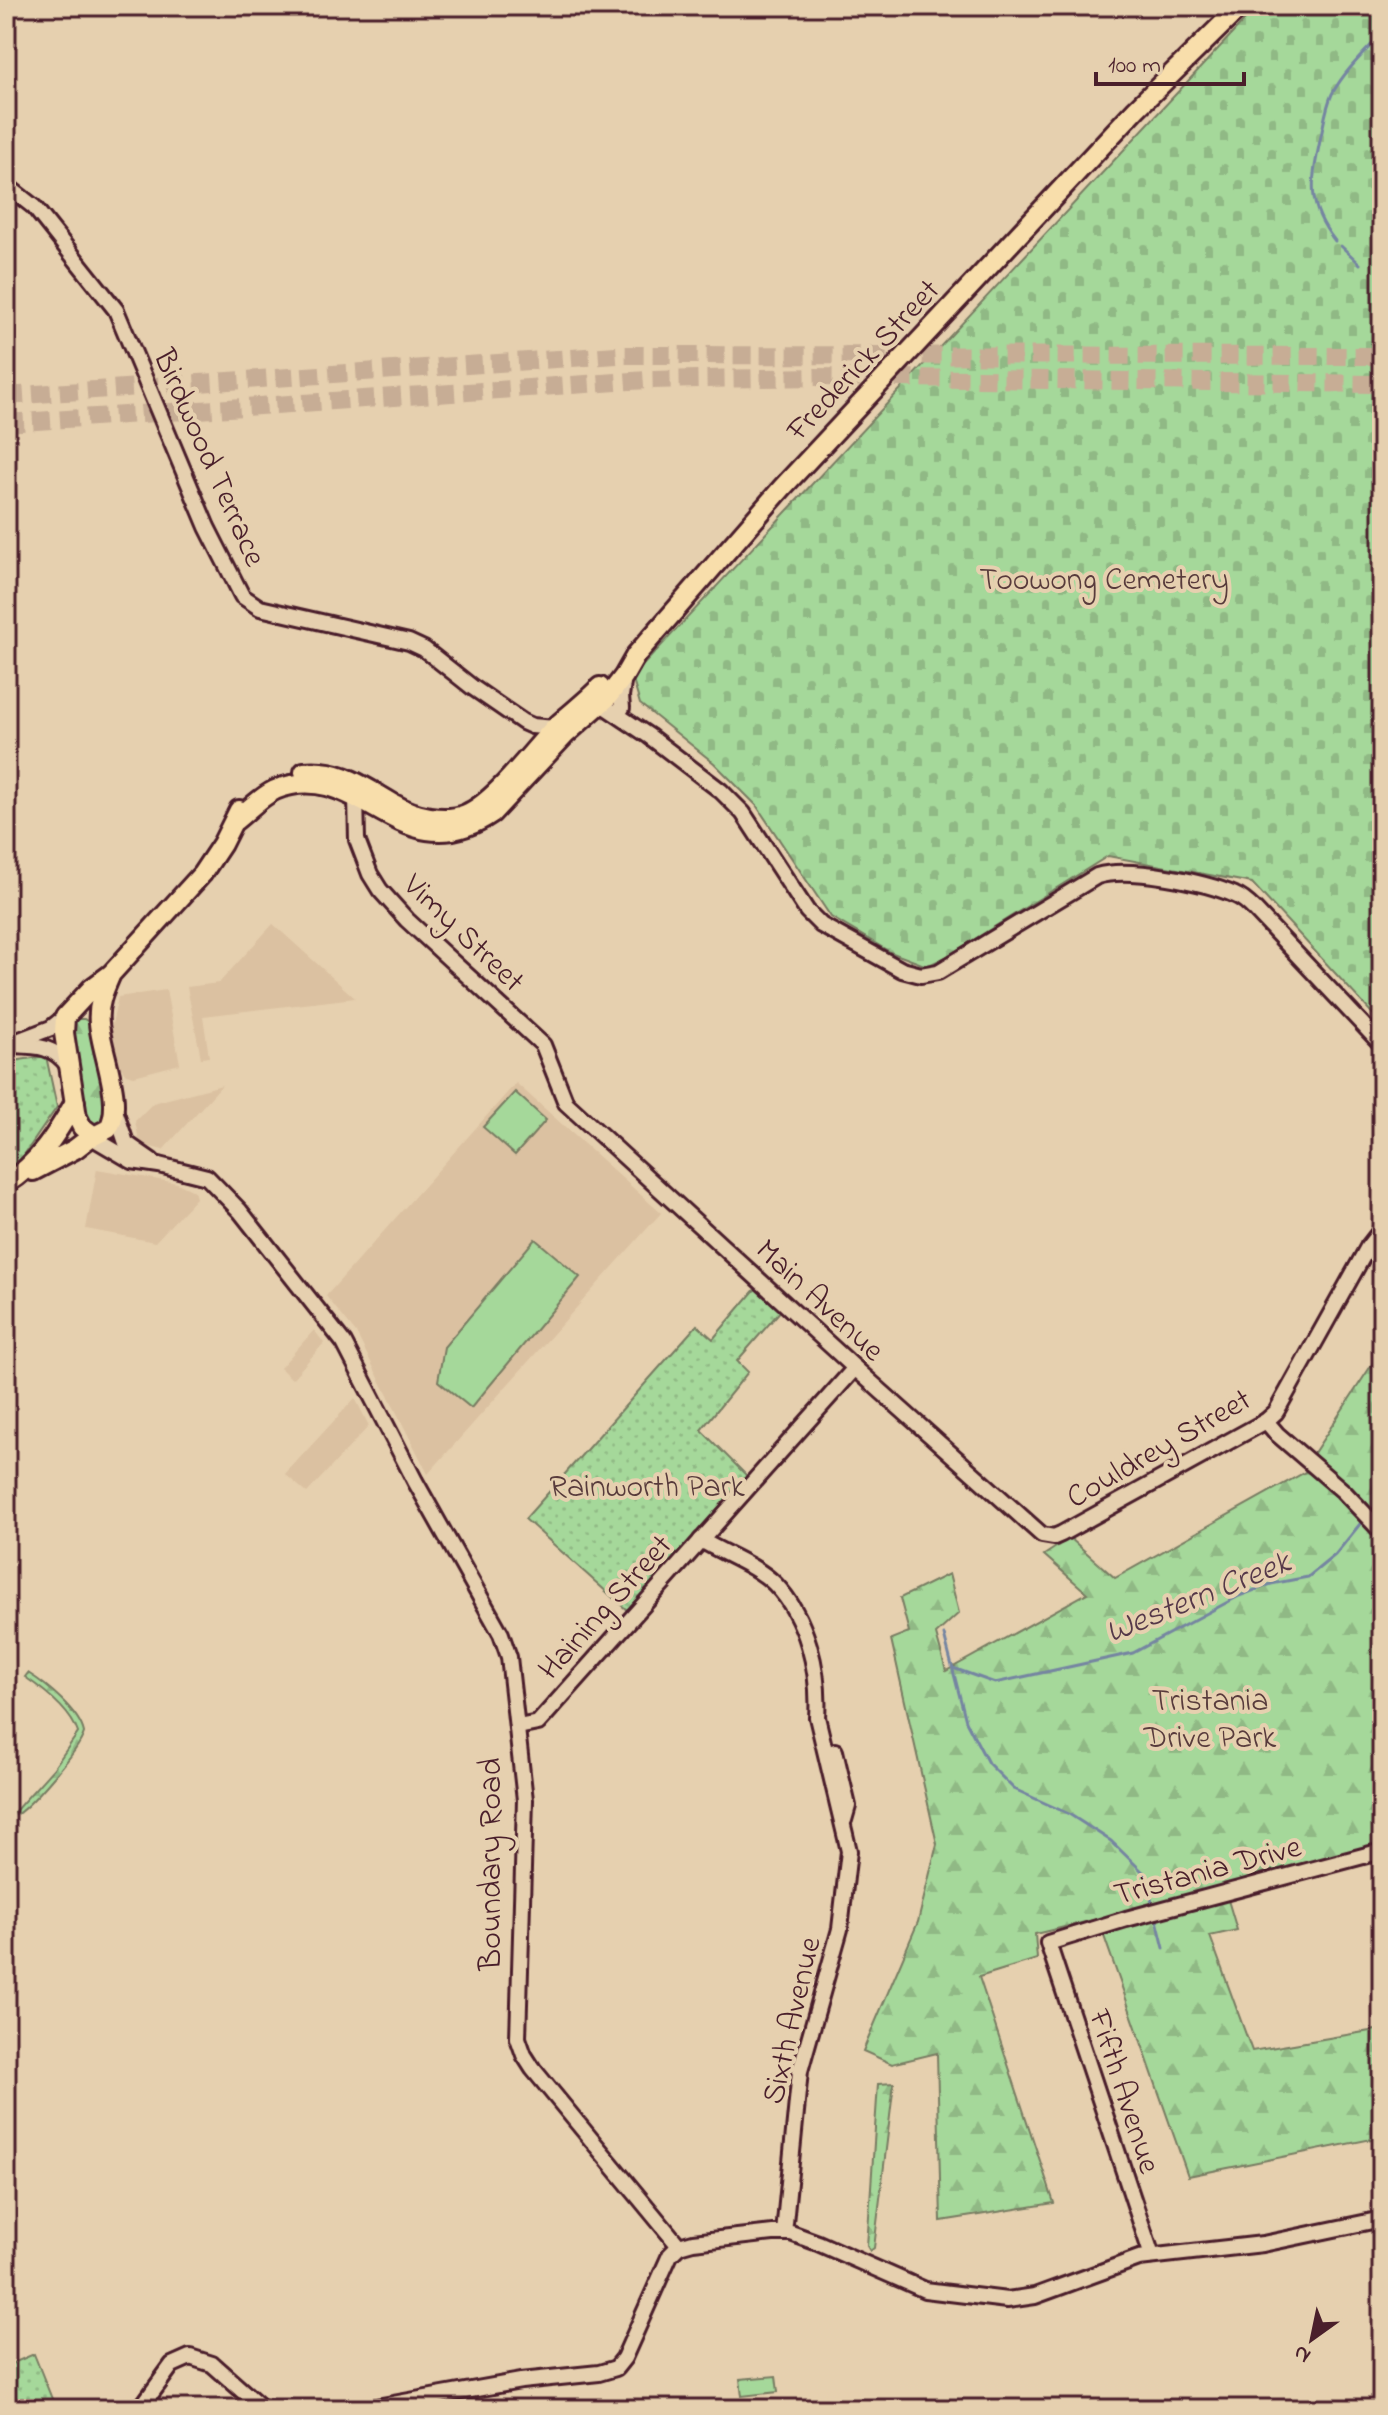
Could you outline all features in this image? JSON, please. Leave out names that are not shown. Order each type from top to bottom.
[{"type":"highway","name":"Frederick Street","points":[[567,725],[604,699],[624,676],[636,655],[782,488],[1136,109],[1241,6]]},
{"type":"highway","name":"Frederick Street","points":[[1136,109],[1148,89],[1225,9]]},
{"type":"highway","name":"Frederick Street","points":[[604,699],[620,667],[636,655]]},
{"type":"highway","points":[[94,1136],[80,1125],[64,1033],[66,1016],[92,988],[111,974],[202,874],[236,820],[239,810],[260,788],[288,775],[312,771],[345,776],[418,814],[440,817],[465,814],[487,799],[540,743],[567,725]]},
{"type":"highway","points":[[236,820],[266,795],[293,784],[322,784],[356,797],[393,819],[413,826],[437,832],[458,830],[478,822],[499,807],[567,725]]},
{"type":"highway","points":[[23,1173],[45,1166],[110,1128],[116,1113],[99,1026],[100,1004],[111,974]]},
{"type":"highway","points":[[66,1016],[86,1014],[99,1026]]},
{"type":"highway","points":[[6,1184],[23,1173],[48,1147],[75,1102]]},
{"type":"street","name":"Birdwood Terrace","points":[[6,185],[34,207],[116,310],[207,527],[245,600],[260,608],[409,642],[424,649],[472,687],[528,724],[567,725]]},
{"type":"street","points":[[604,699],[641,724],[649,736]]},
{"type":"street","points":[[604,699],[721,791],[743,813],[807,911],[821,925],[902,970],[921,975],[938,972],[1097,876],[1113,872],[1138,873],[1214,888],[1239,897],[1255,910],[1382,1045]]},
{"type":"street","name":"Birdwood Terrace","points":[[509,710],[567,725]]},
{"type":"street","points":[[528,724],[536,731],[540,743]]},
{"type":"street","name":"Vimy Street","points":[[356,797],[357,840],[380,890],[407,920],[543,1045],[562,1095]]},
{"type":"street","points":[[7,1045],[51,1028],[66,1016]]},
{"type":"street","points":[[7,1045],[52,1049],[61,1055],[71,1070]]},
{"type":"street","name":"Main Avenue","points":[[562,1095],[573,1110],[855,1368],[1033,1529],[1048,1537]]},
{"type":"street","name":"Boundary Road","points":[[116,1113],[126,1143],[159,1165]]},
{"type":"street","name":"Boundary Road","points":[[94,1136],[125,1158],[200,1174],[221,1190],[344,1343],[415,1481],[501,1634],[509,1657],[525,1800],[518,2038],[533,2069],[679,2246]]},
{"type":"street","name":"Couldrey Street","points":[[1048,1537],[1061,1534],[1266,1421],[1282,1405],[1368,1247],[1382,1229]]},
{"type":"street","name":"Haining Street","points":[[518,1727],[538,1723],[855,1368]]},
{"type":"street","points":[[1266,1421],[1343,1491],[1382,1532]]},
{"type":"street","name":"Sixth Avenue","points":[[701,1540],[764,1576],[780,1590],[804,1630],[818,1702],[817,1717],[849,1851],[843,1913],[800,2071],[784,2233]]},
{"type":"street","name":"Tristania Drive","points":[[1048,1943],[1126,1919],[1382,1851]]},
{"type":"street","name":"Fifth Avenue","points":[[1048,1943],[1152,2256]]},
{"type":"street","points":[[365,2409],[521,2381],[616,2368],[624,2358],[669,2256],[679,2246],[709,2239],[784,2233],[808,2238],[925,2290],[997,2299],[1035,2296],[1125,2262],[1152,2256],[1263,2244],[1382,2219]]},
{"type":"street","points":[[140,2409],[172,2365],[179,2359],[190,2357],[209,2362],[263,2409]]},
{"type":"shaded area","points":[[273,924],[355,998],[203,1016],[209,1057],[201,1058],[187,987],[219,983]]},
{"type":"shaded area","points":[[166,990],[180,1064],[134,1076],[126,1074],[120,1067],[111,1029],[118,997]]},
{"type":"shaded area","points":[[516,1083],[661,1213],[428,1474],[356,1333],[326,1296]]},
{"type":"shaded area","points":[[222,1085],[163,1150],[143,1145],[139,1140],[135,1121],[153,1103]]},
{"type":"shaded area","points":[[97,1169],[177,1183],[194,1191],[196,1198],[155,1242],[86,1229]]},
{"type":"shaded area","points":[[314,1330],[324,1343],[292,1379],[280,1368]]},
{"type":"shaded area","points":[[355,1398],[369,1426],[307,1493],[285,1474]]},
{"type":"green space","name":"Toowong Cemetery","points":[[1258,6],[1382,6],[1382,1024],[1252,883],[1108,856],[927,966],[890,952],[831,917],[756,805],[714,763],[640,704],[632,677]]},
{"type":"green space","points":[[78,1019],[92,1024],[110,1114],[102,1128],[87,1125],[70,1025]]},
{"type":"green space","points":[[46,1056],[57,1107],[17,1165],[6,1171],[6,1062]]},
{"type":"green space","points":[[515,1092],[546,1120],[515,1155],[483,1127]]},
{"type":"green space","points":[[535,1239],[580,1277],[471,1408],[438,1381],[444,1347]]},
{"type":"green space","name":"Rainworth Park","points":[[757,1287],[782,1309],[737,1361],[748,1372],[701,1430],[747,1476],[628,1611],[525,1519],[697,1325],[713,1339]]},
{"type":"green space","name":"Tristania Drive Park","points":[[1382,1349],[1382,1846],[1225,1890],[1237,1930],[1210,1936],[1252,2051],[1382,2029],[1382,2137],[1188,2176],[1098,1919],[1035,1934],[1037,1959],[979,1977],[1054,2203],[941,2221],[937,2053],[892,2064],[863,2051],[918,1922],[937,1844],[891,1639],[909,1632],[900,1598],[949,1574],[959,1613],[936,1634],[946,1671],[1087,1593],[1044,1555],[1070,1538],[1115,1578],[1305,1472],[1312,1456]]},
{"type":"green space","points":[[28,1673],[53,1691],[69,1708],[84,1733],[54,1777],[16,1815],[15,1811],[53,1769],[78,1733],[63,1709],[25,1677]]},
{"type":"green space","points":[[894,2083],[874,2248],[870,2251],[867,2246],[878,2084]]},
{"type":"green space","points":[[34,2354],[56,2409],[6,2409],[6,2366]]},
{"type":"green space","points":[[776,2376],[778,2392],[742,2396],[740,2379]]},
{"type":"waterway","points":[[1335,241],[1319,215],[1313,191],[1325,115],[1337,86],[1379,37]]},
{"type":"waterway","points":[[1341,246],[1360,264]]},
{"type":"waterway","name":"Western Creek","points":[[1369,1514],[1382,1498]]},
{"type":"waterway","name":"Western Creek","points":[[953,1668],[995,1683],[1133,1653],[1239,1596],[1271,1584],[1308,1577],[1335,1555],[1364,1519]]},
{"type":"waterway","name":"Western Creek","points":[[944,1635],[966,1721],[988,1763],[1014,1789],[1069,1814],[1111,1841],[1146,1875],[1152,1903]]},
{"type":"waterway","name":"Western Creek","points":[[1157,1920],[1164,1948]]},
{"type":"tunnel","points":[[6,396],[617,355],[1382,356]]},
{"type":"tunnel","points":[[6,423],[646,380],[815,377],[1382,384]]}]
